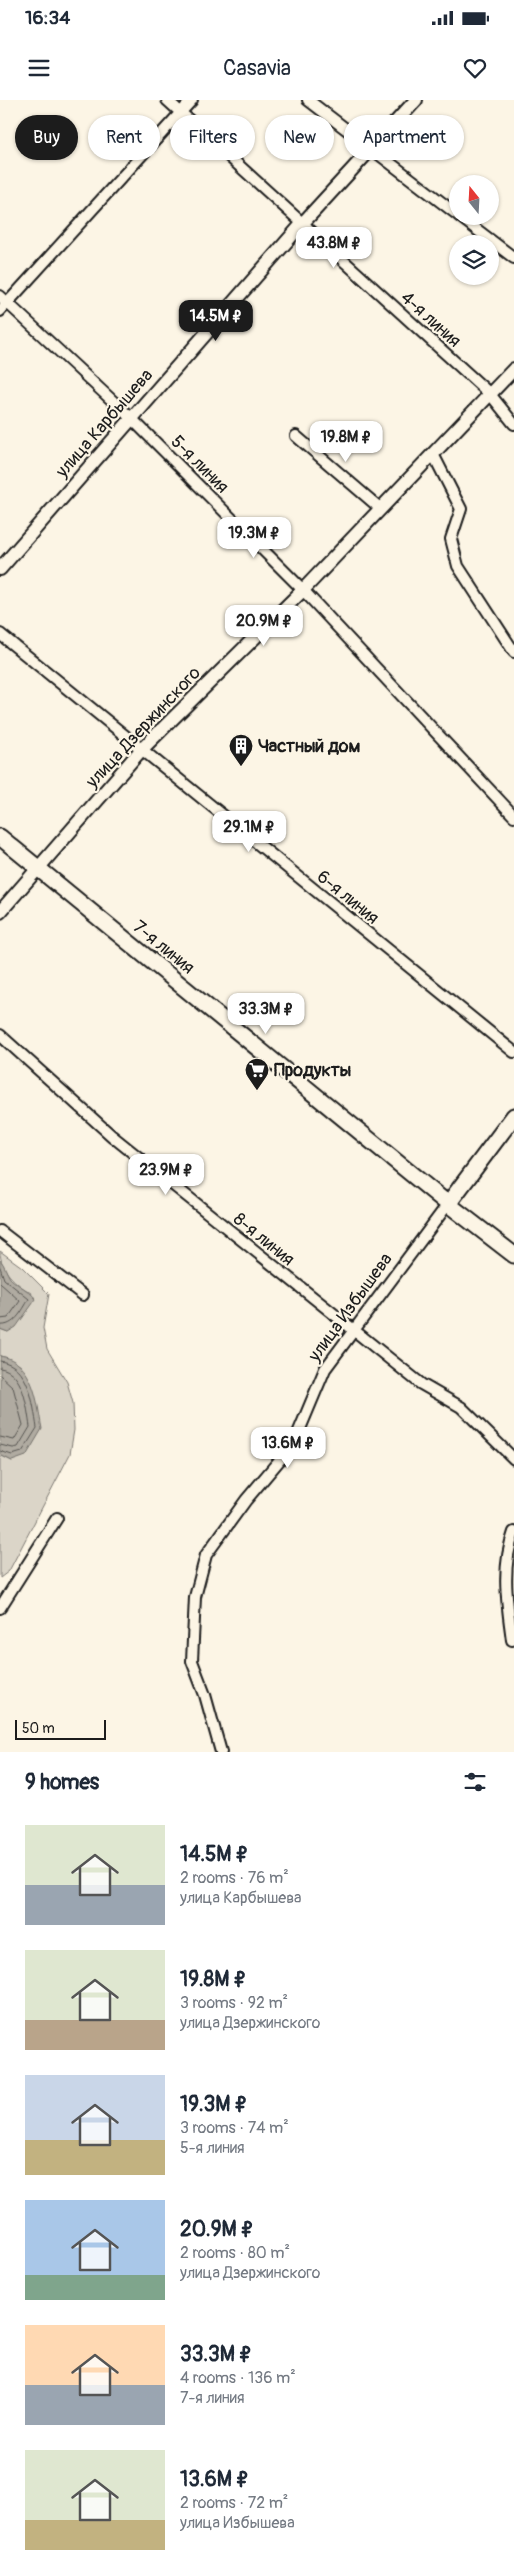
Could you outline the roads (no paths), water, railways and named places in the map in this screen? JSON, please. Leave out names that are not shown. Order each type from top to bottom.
[{"type":"main road","name":"7-я линия","points":[[0,837],[448,1204],[514,1255]]},
{"type":"main road","name":"улица Избышева","points":[[448,1204],[514,1116]]},
{"type":"street","name":"4-я линия","points":[[167,100],[490,394],[514,424]]},
{"type":"street","points":[[2,303],[192,100]]},
{"type":"street","points":[[308,100],[344,128]]},
{"type":"street","name":"улица Карбышева","points":[[402,115],[416,100]]},
{"type":"street","name":"улица Карбышева","points":[[0,569],[302,224],[361,160]]},
{"type":"street","points":[[385,160],[449,209]]},
{"type":"street","points":[[470,225],[514,258]]},
{"type":"street","name":"5-я линия","points":[[2,303],[131,418],[303,590],[514,816]]},
{"type":"street","name":"улица Дзержинского","points":[[0,912],[140,750],[303,590],[514,369]]},
{"type":"street","points":[[296,436],[381,508]]},
{"type":"street","points":[[433,454],[461,510],[450,539],[458,566],[514,652]]},
{"type":"street","name":"6-я линия","points":[[0,634],[140,750],[514,1052]]},
{"type":"street","name":"8-я линия","points":[[0,1035],[112,1136],[421,1384],[461,1407],[514,1459]]},
{"type":"street","name":"улица Избышева","points":[[221,1752],[192,1661],[195,1597],[206,1554],[246,1500],[294,1443],[325,1369],[448,1204]]},
{"type":"street","points":[[0,1231],[84,1295]]},
{"type":"street","points":[[0,1608],[57,1518]]},
{"type":"street","points":[[512,1640],[505,1579],[507,1551],[514,1532]]},
{"type":"water","points":[[0,1260],[10,1278],[36,1299],[16,1327],[8,1332],[0,1329]]},
{"type":"water","points":[[0,1356],[11,1359],[27,1374],[35,1395],[42,1429],[26,1456],[12,1461],[0,1455]]},
{"type":"place","name":"Частный дом","points":[[241,767]]},
{"type":"place","name":"Продукты","points":[[257,1091]]}]
